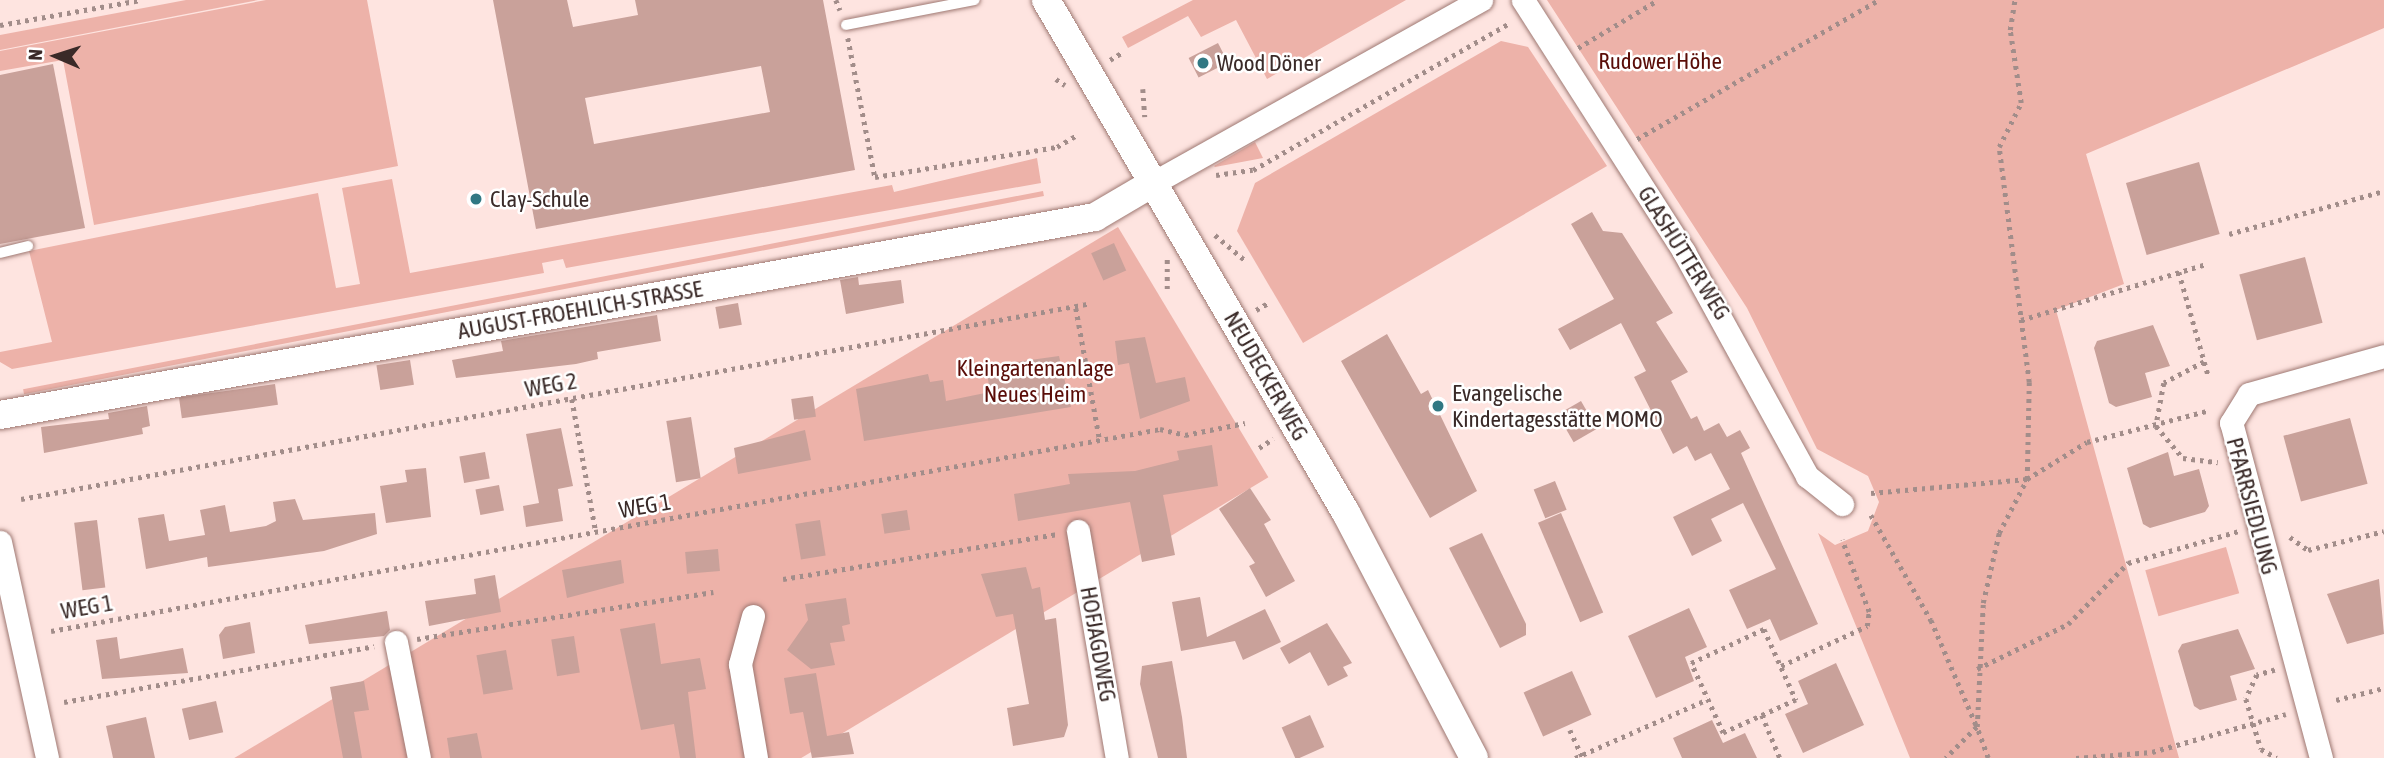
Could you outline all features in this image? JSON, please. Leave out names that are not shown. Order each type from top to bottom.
[{"type":"street","name":"NEUDECKER WEG","points":[[1046,0],[1377,568],[1474,758]]},
{"type":"street","points":[[1153,183],[1481,0]]},
{"type":"street","name":"GLASHÜTTER WEG","points":[[1526,5],[1697,273],[1807,476],[1842,504]]},
{"type":"street","name":"AUGUST-FROEHLICH-STRASSE","points":[[0,415],[1095,217],[1153,183]]},
{"type":"street","name":"PFARRSIEDLUNG","points":[[2321,758],[2231,424],[2249,394],[2384,356]]},
{"type":"street","name":"HOFJAGDWEG","points":[[1079,531],[1117,758]]},
{"type":"street","points":[[0,542],[7,604],[47,758]]},
{"type":"street","points":[[753,616],[740,664],[756,758]]},
{"type":"street","points":[[396,642],[419,758]]},
{"type":"lane","points":[[846,25],[975,0]]},
{"type":"lane","points":[[0,253],[28,246]]},
{"type":"path","points":[[0,25],[141,0]]},
{"type":"path","points":[[1574,50],[1658,0]]},
{"type":"path","points":[[1634,140],[1879,0]]},
{"type":"path","points":[[1946,758],[1977,727],[1976,669],[1999,533],[2027,479],[2029,382],[1999,147],[2021,103],[2010,30],[2015,0]]},
{"type":"path","points":[[1216,175],[1253,170],[1526,5]]},
{"type":"path","points":[[846,25],[875,177],[1057,146],[1077,135]]},
{"type":"path","points":[[1108,61],[1121,53]]},
{"type":"path","points":[[1143,89],[1149,127]]},
{"type":"path","points":[[2229,234],[2384,191]]},
{"type":"path","points":[[1207,225],[1244,259]]},
{"type":"path","points":[[2021,320],[2207,264]]},
{"type":"path","points":[[2179,272],[2209,378]]},
{"type":"path","points":[[1255,310],[1270,302]]},
{"type":"path","name":"WEG 2","points":[[21,499],[1087,304]]},
{"type":"path","points":[[1076,308],[1100,441]]},
{"type":"path","points":[[2156,426],[2164,383],[2204,362]]},
{"type":"path","points":[[572,399],[596,532]]},
{"type":"path","points":[[1871,493],[2027,479],[2087,442],[2207,411]]},
{"type":"path","name":"WEG 1","points":[[51,631],[1100,441],[1245,423]]},
{"type":"path","points":[[2156,426],[2183,458],[2221,462]]},
{"type":"path","points":[[1259,448],[1275,439]]},
{"type":"path","points":[[1871,515],[1931,620],[1988,758]]},
{"type":"path","points":[[783,579],[1079,531]]},
{"type":"path","points":[[1976,669],[2068,624],[2128,563],[2240,531]]},
{"type":"path","points":[[2290,537],[2308,550],[2384,531]]},
{"type":"path","points":[[1781,666],[1867,626],[1869,612],[1842,540]]},
{"type":"path","points":[[1764,629],[1796,700],[1723,733],[1708,699],[1692,663],[1764,629]]},
{"type":"path","points":[[2277,758],[2261,749],[2246,699],[2257,675],[2279,669]]},
{"type":"path","points":[[2336,700],[2384,688]]},
{"type":"path","points":[[1575,758],[1708,699]]},
{"type":"path","points":[[2076,758],[2151,755],[2291,712]]},
{"type":"path","points":[[1762,715],[1780,758]]},
{"type":"path","points":[[1570,730],[1582,757]]},
{"type":"green space","points":[[186,0],[258,0],[0,50],[0,35]]},
{"type":"green space","points":[[266,0],[367,0],[398,166],[94,225],[63,60],[0,71],[0,51]]},
{"type":"green space","points":[[1193,0],[1406,0],[1267,79],[1236,20],[1201,37],[1188,16],[1128,48],[1122,37]]},
{"type":"green space","name":"Rudower Höhe","points":[[1547,0],[2384,0],[2384,28],[2086,154],[2124,284],[2056,310],[2179,758],[1910,758],[1818,533],[1835,545],[1868,531],[1879,502],[1868,476],[1817,449],[1747,308]]},
{"type":"green space","points":[[1501,41],[1528,47],[1607,166],[1303,343],[1237,231],[1255,183]]},
{"type":"green space","points":[[1255,142],[1263,158],[1214,166]]},
{"type":"green space","points":[[1037,158],[1041,183],[566,268],[563,259],[542,263],[544,273],[12,369],[0,362],[0,352],[52,342],[29,251],[318,193],[336,288],[360,284],[342,188],[392,179],[410,273],[892,185],[894,192]]},
{"type":"green space","points":[[1043,191],[1044,196],[24,394],[23,389]]},
{"type":"green space","name":"Kleingartenanlage Neues Heim","points":[[1118,227],[1268,477],[801,758],[234,758]]},
{"type":"green space","points":[[2226,547],[2239,593],[2158,616],[2145,570]]},
{"type":"building","points":[[493,0],[567,0],[573,27],[638,15],[635,0],[823,0],[855,170],[536,229]],"holes":[[[761,66],[770,112],[594,144],[585,98]]]},
{"type":"building","name":"Wood Döner","points":[[1218,43],[1228,63],[1199,78],[1189,58]]},
{"type":"building","points":[[53,64],[85,228],[0,244],[0,75]]},
{"type":"building","points":[[2199,162],[2220,234],[2147,255],[2126,183]]},
{"type":"building","points":[[1592,212],[1603,231],[1622,233],[1673,313],[1656,322],[1688,372],[1671,381],[1691,419],[1697,416],[1704,431],[1719,423],[1727,437],[1740,430],[1750,448],[1741,453],[1818,624],[1780,641],[1770,619],[1747,629],[1729,590],[1776,569],[1743,503],[1711,519],[1722,541],[1692,556],[1673,517],[1730,489],[1711,453],[1695,461],[1687,446],[1673,454],[1634,377],[1646,371],[1621,323],[1570,350],[1558,329],[1614,299],[1571,224]]},
{"type":"building","points":[[1114,243],[1126,270],[1103,281],[1091,253]]},
{"type":"building","points":[[2305,257],[2323,323],[2257,340],[2239,275]]},
{"type":"building","points":[[858,277],[859,285],[901,280],[904,303],[846,314],[840,280]]},
{"type":"building","points":[[738,303],[742,325],[719,329],[715,307]]},
{"type":"building","points":[[657,315],[661,341],[597,352],[598,359],[576,364],[456,378],[452,360],[503,351],[501,341]]},
{"type":"building","points":[[2153,325],[2170,366],[2145,373],[2152,397],[2116,407],[2109,403],[2094,348],[2097,341]]},
{"type":"building","points":[[1387,334],[1421,394],[1428,390],[1477,491],[1430,518],[1341,361]]},
{"type":"building","points":[[1145,337],[1156,383],[1185,377],[1190,401],[1140,419],[1129,363],[1118,365],[1115,341]]},
{"type":"building","points":[[1059,356],[1071,407],[864,441],[856,389],[928,374],[930,382],[943,380],[946,401],[990,392],[986,366]]},
{"type":"building","points":[[410,360],[414,385],[380,390],[376,365]]},
{"type":"building","points":[[275,384],[278,405],[182,418],[179,397]]},
{"type":"building","points":[[813,396],[816,417],[794,420],[791,399]]},
{"type":"building","points":[[1581,401],[1597,429],[1574,442],[1558,414]]},
{"type":"building","points":[[147,406],[150,426],[142,428],[143,434],[44,453],[41,427],[109,419],[108,413]]},
{"type":"building","points":[[691,417],[701,478],[676,482],[666,421]]},
{"type":"building","points":[[2350,418],[2368,484],[2301,502],[2283,436]]},
{"type":"building","points":[[561,428],[573,486],[558,489],[563,521],[526,527],[523,506],[539,503],[526,434]]},
{"type":"building","points":[[805,430],[811,460],[738,474],[734,448]]},
{"type":"building","points":[[1212,445],[1218,486],[1163,495],[1175,555],[1142,562],[1130,502],[1018,521],[1014,494],[1070,484],[1068,474],[1135,471],[1179,460],[1177,451]]},
{"type":"building","points":[[485,452],[490,479],[464,483],[459,457]]},
{"type":"building","points":[[2168,452],[2174,476],[2199,469],[2209,506],[2205,512],[2150,528],[2143,524],[2127,468]]},
{"type":"building","points":[[426,468],[431,517],[386,523],[380,486],[407,482],[405,470]]},
{"type":"building","points":[[1555,481],[1567,510],[1545,518],[1534,490]]},
{"type":"building","points":[[499,485],[504,511],[480,515],[475,490]]},
{"type":"building","points":[[1250,488],[1271,520],[1264,524],[1295,581],[1266,597],[1249,566],[1255,563],[1219,509]]},
{"type":"building","points":[[295,499],[303,520],[375,513],[377,534],[324,551],[208,567],[207,557],[146,569],[138,518],[164,514],[169,541],[205,535],[200,510],[225,505],[230,532],[266,526],[276,521],[273,502]]},
{"type":"building","points":[[907,510],[910,530],[884,534],[881,514]]},
{"type":"building","points":[[1561,513],[1603,612],[1580,622],[1538,523]]},
{"type":"building","points":[[97,520],[105,587],[82,590],[74,523]]},
{"type":"building","points":[[820,520],[826,556],[801,559],[795,524]]},
{"type":"building","points":[[1482,533],[1526,624],[1526,635],[1500,648],[1449,548]]},
{"type":"building","points":[[718,549],[720,571],[687,574],[685,552]]},
{"type":"building","points":[[621,560],[624,583],[567,598],[562,570]]},
{"type":"building","points":[[1026,567],[1032,589],[1040,587],[1045,620],[1056,618],[1068,725],[1064,737],[1013,746],[1007,708],[1029,704],[1013,614],[996,617],[981,574]]},
{"type":"building","points":[[495,575],[501,612],[429,626],[425,601],[476,594],[474,579]]},
{"type":"building","points":[[2379,579],[2384,634],[2347,644],[2327,594]]},
{"type":"building","points":[[1200,597],[1207,637],[1265,609],[1281,642],[1243,660],[1235,641],[1181,651],[1172,602]]},
{"type":"building","points":[[846,598],[850,624],[842,626],[845,641],[830,643],[835,665],[811,669],[787,650],[808,620],[805,604]]},
{"type":"building","points":[[1689,608],[1707,647],[1685,657],[1694,681],[1656,698],[1628,636]]},
{"type":"building","points":[[387,611],[390,630],[384,636],[309,644],[305,625]]},
{"type":"building","points":[[250,622],[255,653],[223,659],[219,635],[225,627]]},
{"type":"building","points":[[655,623],[661,664],[700,658],[706,689],[688,692],[696,758],[680,758],[674,724],[641,730],[620,629]]},
{"type":"building","points":[[1327,623],[1352,663],[1343,667],[1348,676],[1328,686],[1310,652],[1289,664],[1280,648]]},
{"type":"building","points":[[2238,629],[2255,669],[2230,676],[2237,700],[2200,710],[2194,706],[2178,651],[2182,644]]},
{"type":"building","points":[[574,636],[580,673],[557,676],[551,640]]},
{"type":"building","points":[[117,637],[120,659],[183,648],[188,673],[102,679],[96,640]]},
{"type":"building","points":[[506,650],[513,689],[483,695],[476,655]]},
{"type":"building","points":[[1172,661],[1187,758],[1158,758],[1140,684],[1142,666]]},
{"type":"building","points":[[1836,663],[1864,725],[1803,753],[1785,714],[1808,704],[1798,681]]},
{"type":"building","points":[[1572,671],[1592,715],[1543,736],[1524,693]]},
{"type":"building","points":[[816,673],[827,736],[849,732],[854,754],[812,758],[803,712],[790,714],[784,678]]},
{"type":"building","points":[[364,681],[369,710],[354,712],[362,758],[343,758],[330,687]]},
{"type":"building","points":[[216,701],[223,732],[189,740],[182,709]]},
{"type":"building","points":[[1310,715],[1324,747],[1295,758],[1282,728]]},
{"type":"building","points":[[146,717],[155,758],[113,758],[106,726]]},
{"type":"building","points":[[1712,720],[1723,743],[1745,733],[1757,758],[1682,758],[1673,738]]},
{"type":"building","points":[[477,733],[482,758],[450,758],[447,738]]},
{"type":"place","name":"Wood Döner","points":[[1203,63]]},
{"type":"place","name":"Clay-Schule","points":[[476,199]]},
{"type":"place","name":"Evangelische Kindertagesstätte MOMO","points":[[1438,406]]}]
